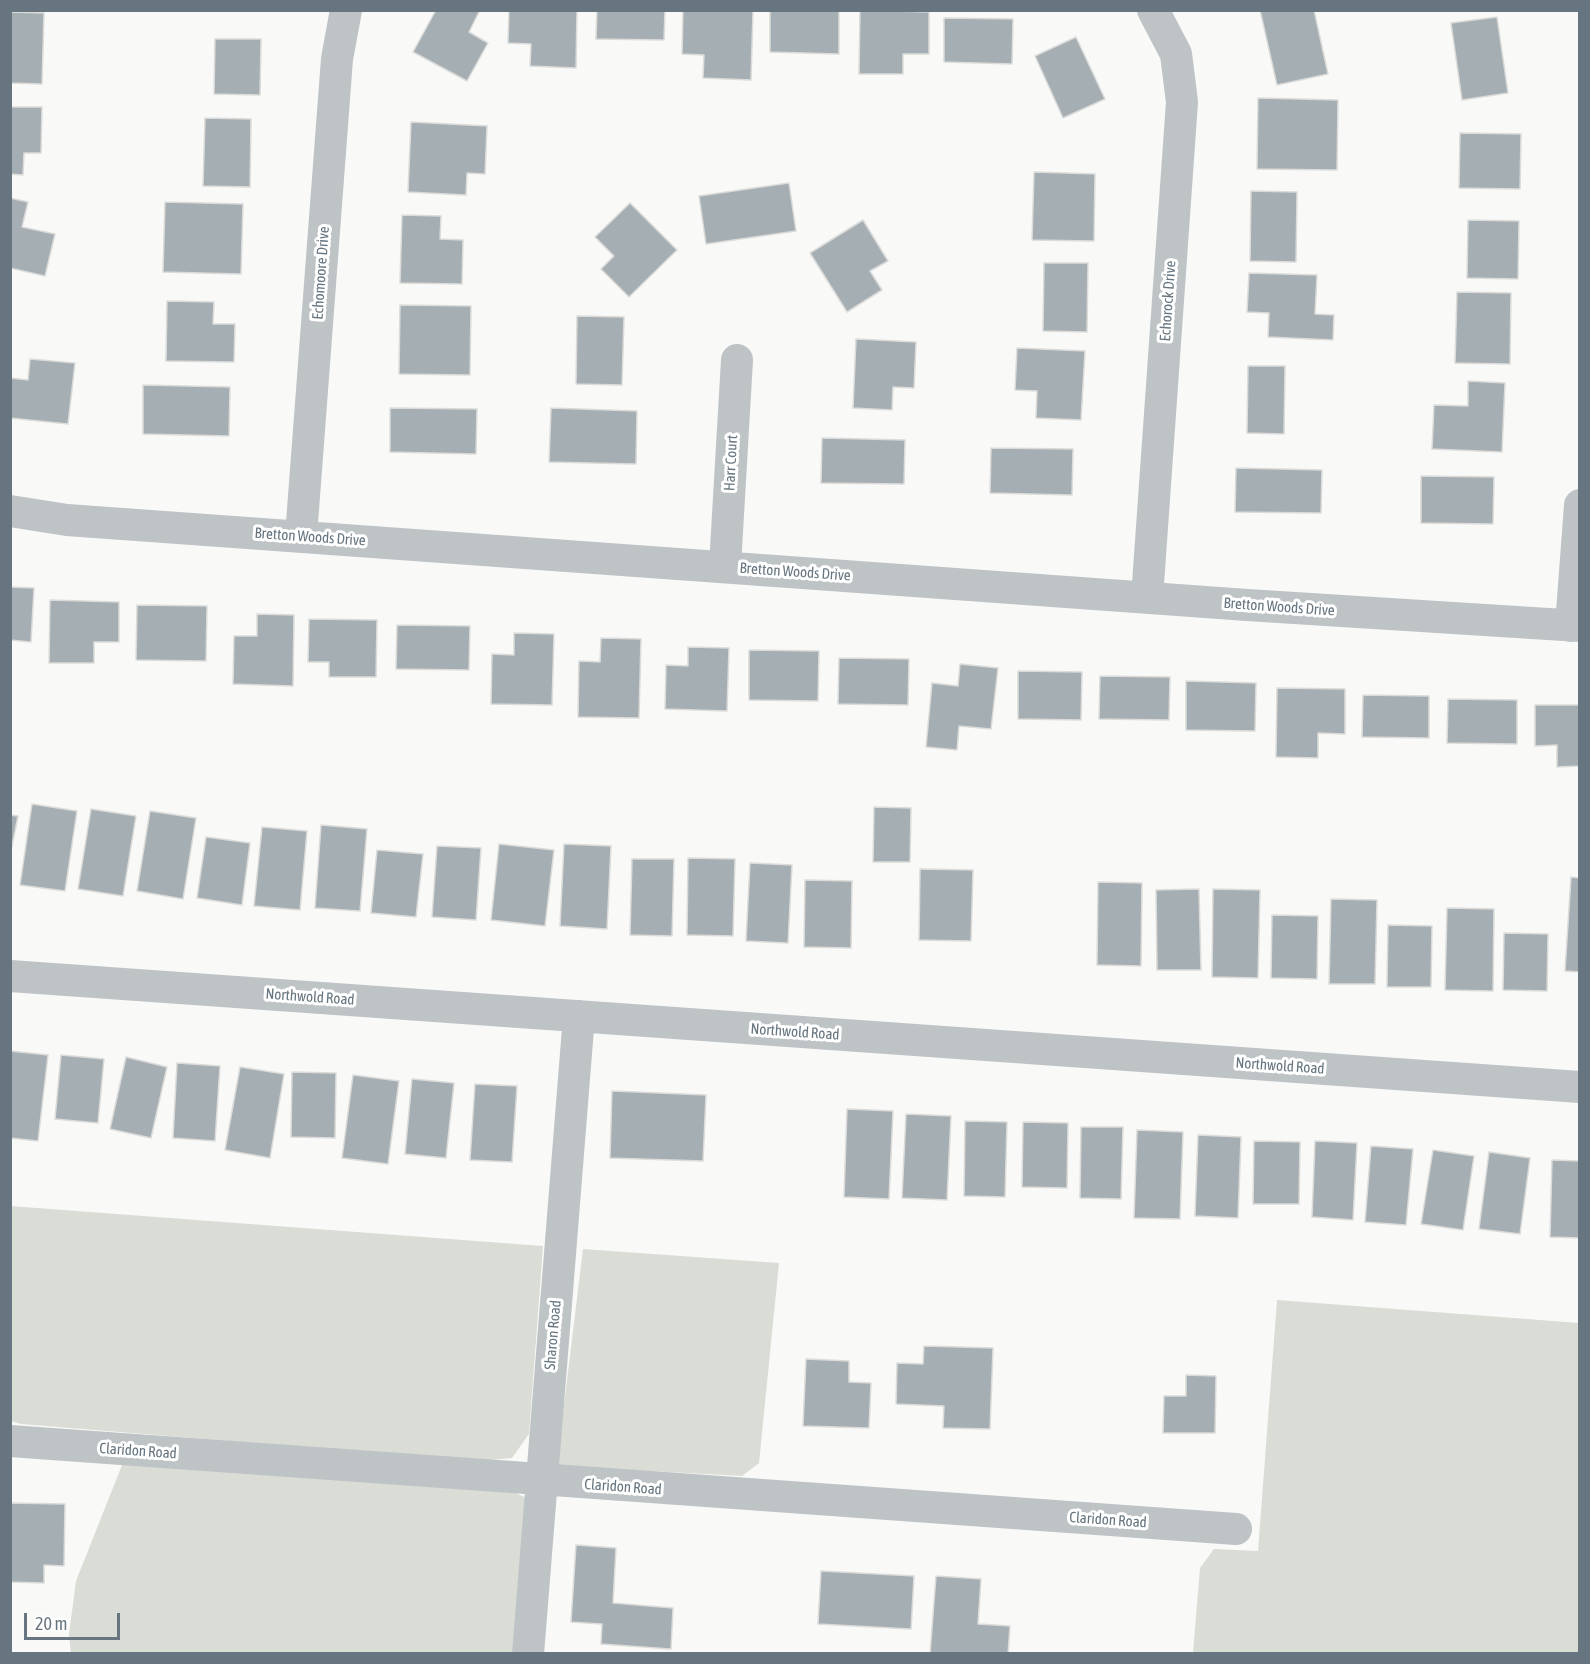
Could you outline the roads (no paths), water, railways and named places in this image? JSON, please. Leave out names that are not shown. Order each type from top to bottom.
[{"type":"street","name":"Echomoore Drive","points":[[301,536],[337,59],[346,10]]},
{"type":"street","name":"Echorock Drive","points":[[1147,598],[1182,102],[1176,54],[1153,10]]},
{"type":"street","name":"Harr Court","points":[[725,566],[737,360]]},
{"type":"street","points":[[1575,626],[1580,505]]},
{"type":"street","name":"Bretton Woods Drive","points":[[10,510],[67,520],[1147,598],[1575,626]]},
{"type":"street","name":"Northwold Road","points":[[10,976],[1580,1087]]},
{"type":"street","name":"Sharon Road","points":[[528,1653],[579,1016]]},
{"type":"street","name":"Claridon Road","points":[[10,1442],[1236,1528]]}]
